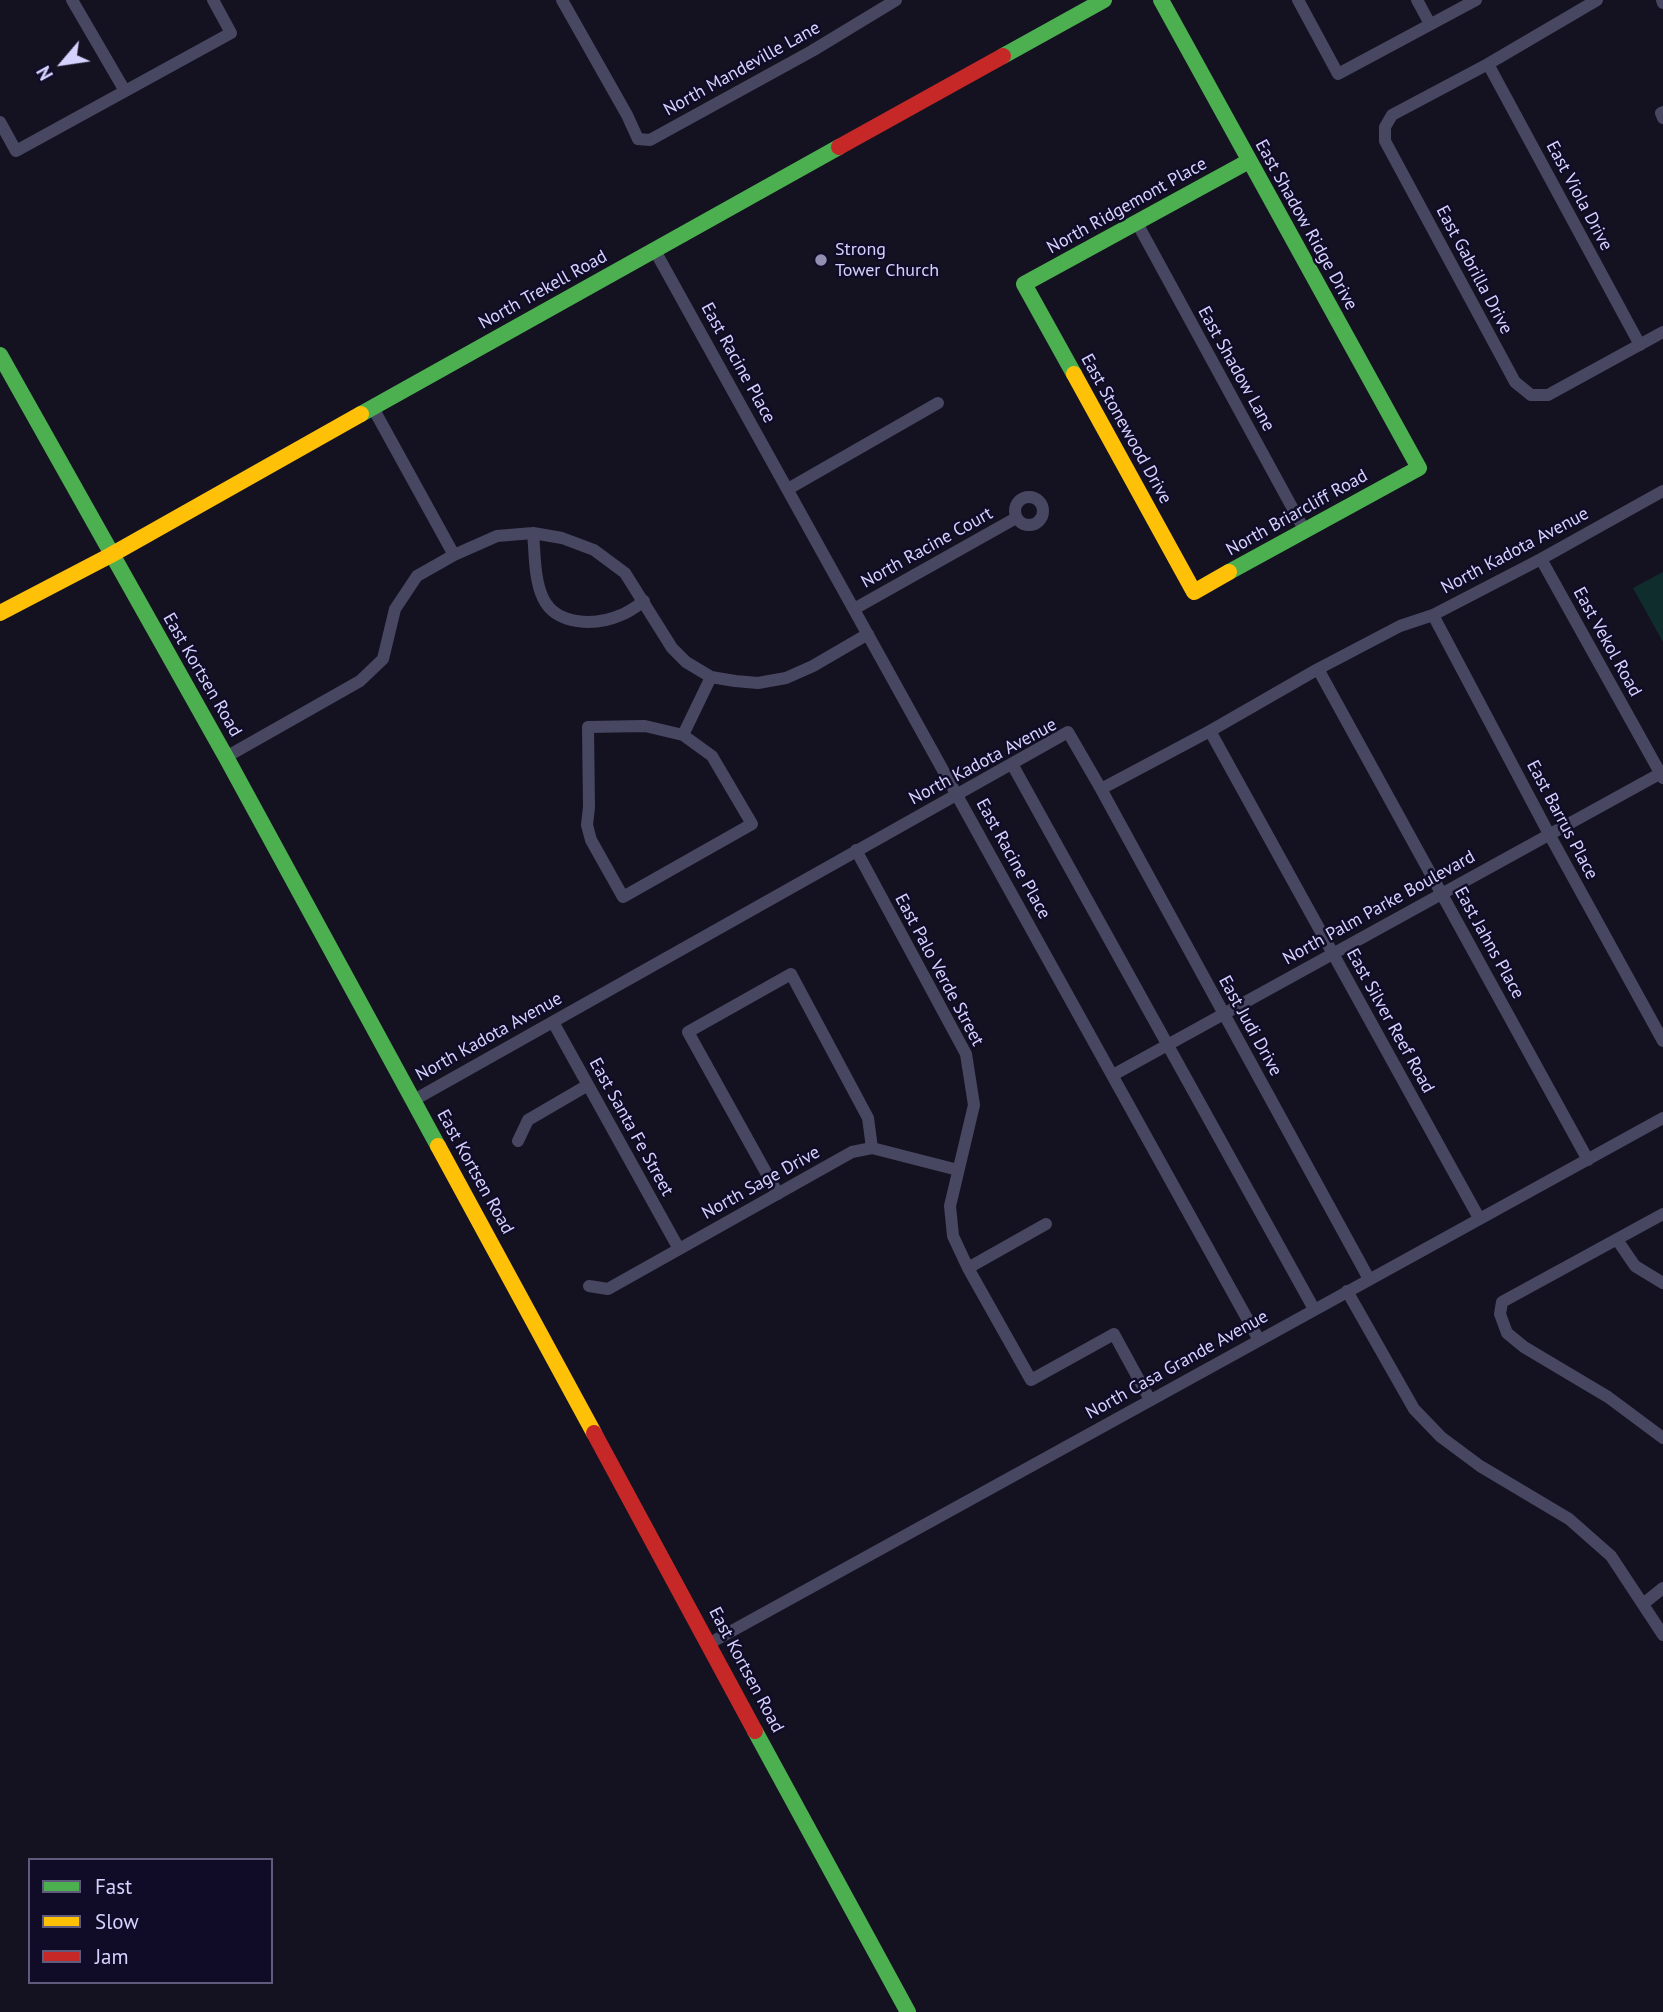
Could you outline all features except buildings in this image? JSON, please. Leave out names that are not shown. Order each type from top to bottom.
[{"type":"street","points":[[72,0],[125,91]]},
{"type":"street","points":[[0,122],[16,151],[232,33],[213,0]]},
{"type":"street","name":"North Mandeville Lane","points":[[562,0],[638,139],[650,140],[812,51],[882,4],[896,0]]},
{"type":"street","name":"North Trekell Road","points":[[0,613],[111,555],[654,249],[1104,0]]},
{"type":"street","name":"East Shadow Ridge Drive","points":[[1161,0],[1419,468]]},
{"type":"street","points":[[1298,0],[1339,74],[1476,0]]},
{"type":"street","points":[[1417,0],[1430,24]]},
{"type":"street","points":[[1488,64],[1597,0]]},
{"type":"street","name":"East Gabrilla Drive","points":[[1488,64],[1392,115],[1385,127],[1385,141],[1514,382],[1531,395],[1548,395],[1640,345]]},
{"type":"street","name":"East Viola Drive","points":[[1488,64],[1640,345]]},
{"type":"street","points":[[1663,112],[1663,118]]},
{"type":"street","name":"North Ridgemont Place","points":[[1024,284],[1249,161]]},
{"type":"street","name":"East Shadow Lane","points":[[1137,223],[1305,531]]},
{"type":"street","name":"East Racine Place","points":[[654,249],[1258,1340]]},
{"type":"street","name":"East Stonewood Drive","points":[[1024,284],[1194,592]]},
{"type":"street","points":[[1640,345],[1663,332]]},
{"type":"street","name":"East Kortsen Road","points":[[0,355],[226,757],[414,1100],[908,2012]]},
{"type":"street","points":[[788,489],[938,403]]},
{"type":"street","points":[[373,408],[454,555]]},
{"type":"street","name":"North Briarcliff Road","points":[[1194,592],[1419,468]]},
{"type":"street","name":"North Kadota Avenue","points":[[414,1100],[1069,732],[1101,789],[1318,669],[1400,626],[1433,615],[1663,491]]},
{"type":"street","name":"North Racine Court","points":[[854,609],[1016,518]]},
{"type":"street","points":[[533,533],[537,573],[543,598],[554,613],[567,620],[601,621],[622,615],[644,601]]},
{"type":"street","points":[[226,757],[360,681],[383,659],[395,609],[417,576],[454,555],[498,536],[533,533],[562,538],[594,550],[625,573],[672,648],[686,662],[711,677],[758,683],[786,678],[813,666],[868,634]]},
{"type":"street","name":"East Vekol Road","points":[[1541,559],[1662,774]]},
{"type":"street","name":"East Barrus Place","points":[[1433,615],[1663,1041]]},
{"type":"street","name":"East Jahns Place","points":[[1318,669],[1588,1160]]},
{"type":"street","points":[[683,735],[711,677]]},
{"type":"street","points":[[645,726],[683,735],[712,756],[751,824],[623,897],[591,840],[587,825],[588,727],[645,726]]},
{"type":"street","name":"East Silver Reef Road","points":[[1210,731],[1479,1218]]},
{"type":"street","points":[[1012,764],[1314,1309]]},
{"type":"street","name":"North Palm Parke Boulevard","points":[[1113,1075],[1662,774]]},
{"type":"street","name":"East Judi Drive","points":[[1101,789],[1369,1279]]},
{"type":"street","name":"East Palo Verde Street","points":[[856,850],[966,1054],[974,1105],[950,1206],[953,1236],[968,1268],[1031,1380],[1114,1334],[1150,1400]]},
{"type":"street","points":[[778,1194],[688,1032],[791,974],[868,1118],[872,1148],[958,1170]]},
{"type":"street","name":"East Santa Fe Street","points":[[553,1022],[679,1249]]},
{"type":"street","points":[[518,1141],[528,1120],[588,1086]]},
{"type":"street","name":"North Casa Grande Avenue","points":[[710,1643],[1663,1118]]},
{"type":"street","name":"North Sage Drive","points":[[589,1286],[608,1289],[852,1152],[872,1148]]},
{"type":"street","points":[[1663,1214],[1618,1241],[1502,1302],[1500,1314],[1507,1333],[1524,1347],[1608,1397],[1663,1438]]},
{"type":"street","points":[[968,1268],[1046,1224]]},
{"type":"street","points":[[1618,1241],[1635,1266],[1663,1283]]},
{"type":"street","points":[[1347,1291],[1414,1409],[1441,1437],[1480,1466],[1569,1519],[1611,1556],[1663,1635]]},
{"type":"street","points":[[1643,1604],[1663,1588]]},
{"type":"green space","points":[[1663,572],[1663,642],[1633,588]]},
{"type":"traffic: fast","points":[[1003,56],[1104,0]]},
{"type":"traffic: fast","points":[[1161,0],[1419,468],[1229,572]]},
{"type":"traffic: fast","points":[[361,414],[839,147]]},
{"type":"traffic: fast","points":[[1074,374],[1024,284],[1249,161]]},
{"type":"traffic: fast","points":[[0,355],[226,757],[438,1146]]},
{"type":"traffic: fast","points":[[755,1731],[908,2012]]},
{"type":"traffic: slow","points":[[1074,374],[1194,592],[1229,572]]},
{"type":"traffic: slow","points":[[0,613],[111,555],[361,414]]},
{"type":"traffic: slow","points":[[438,1146],[594,1433]]},
{"type":"traffic: jam","points":[[839,147],[1003,56]]},
{"type":"traffic: jam","points":[[594,1433],[755,1731]]},
{"type":"place","name":"Strong Tower Church","points":[[821,260]]}]
